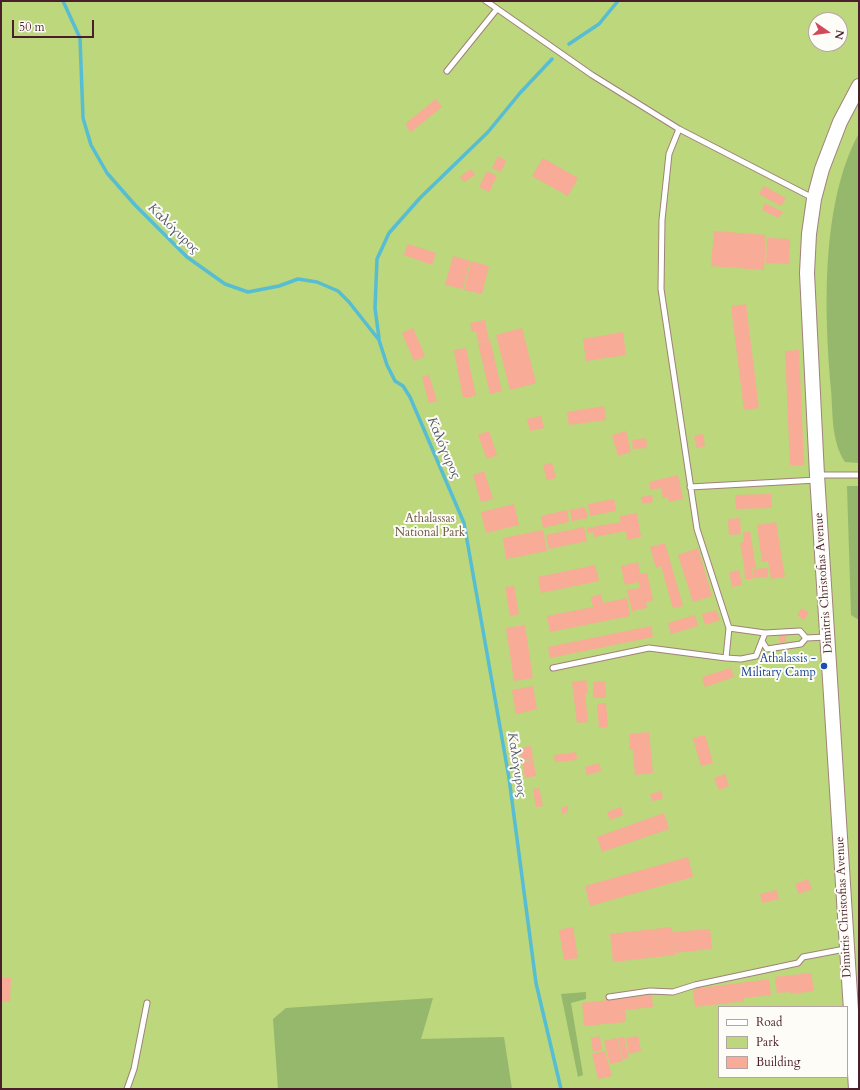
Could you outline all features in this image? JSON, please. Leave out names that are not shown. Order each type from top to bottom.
[{"type":"main road","name":"Dimitris Christofias Avenue","points":[[856,1089],[846,948],[807,273],[809,234],[814,199],[822,169],[840,122],[859,86]]},
{"type":"lane","points":[[486,1],[592,75],[680,130],[814,199]]},
{"type":"lane","points":[[447,71],[497,9]]},
{"type":"lane","points":[[680,130],[669,154],[662,220],[661,289],[697,529],[730,628],[726,658]]},
{"type":"lane","points":[[690,487],[859,475]]},
{"type":"lane","points":[[730,628],[765,633],[800,631],[806,638]]},
{"type":"lane","points":[[553,668],[649,648],[741,659],[756,656],[765,633]]},
{"type":"lane","points":[[762,641],[767,649],[801,644],[806,638],[828,637]]},
{"type":"lane","points":[[609,997],[650,991],[672,992],[798,964],[803,957],[846,948]]},
{"type":"lane","points":[[127,1089],[134,1069],[147,1003]]},
{"type":"green space","name":"Athalassas National Park","points":[[1,1],[859,1],[859,1089],[1,1089]]},
{"type":"green space","points":[[859,133],[859,463],[845,462],[840,454],[835,436],[827,326],[827,292],[828,258],[838,192],[847,161]]},
{"type":"green space","points":[[847,486],[859,486],[859,620],[851,615]]},
{"type":"green space","points":[[586,992],[586,999],[571,1003],[583,1075],[578,1077],[561,994]]},
{"type":"green space","points":[[433,998],[421,1039],[504,1037],[512,1089],[278,1089],[273,1019],[286,1008]]},
{"type":"building","points":[[436,99],[442,107],[411,132],[405,124]]},
{"type":"building","points":[[498,156],[506,161],[501,172],[492,168]]},
{"type":"building","points":[[543,158],[578,178],[568,196],[532,176]]},
{"type":"building","points":[[471,169],[475,175],[464,182],[460,177]]},
{"type":"building","points":[[487,171],[497,176],[489,192],[479,187]]},
{"type":"building","points":[[764,186],[786,198],[781,206],[759,194]]},
{"type":"building","points":[[765,203],[783,212],[779,218],[762,210]]},
{"type":"building","points":[[714,231],[766,235],[764,270],[711,266]]},
{"type":"building","points":[[767,238],[790,239],[789,264],[766,263]]},
{"type":"building","points":[[408,244],[436,253],[432,265],[404,255]]},
{"type":"building","points":[[453,256],[470,261],[463,289],[445,285]]},
{"type":"building","points":[[471,261],[489,266],[482,294],[464,290]]},
{"type":"building","points":[[746,304],[759,408],[744,410],[731,306]]},
{"type":"building","points":[[485,320],[489,340],[478,342],[476,331],[472,332],[470,323]]},
{"type":"building","points":[[413,328],[425,356],[414,361],[402,333]]},
{"type":"building","points":[[522,328],[536,383],[510,390],[496,335]]},
{"type":"building","points":[[623,332],[626,355],[586,361],[583,339]]},
{"type":"building","points":[[490,340],[502,391],[490,394],[478,343]]},
{"type":"building","points":[[466,348],[476,396],[463,398],[454,350]]},
{"type":"building","points":[[799,350],[804,465],[790,465],[785,351]]},
{"type":"building","points":[[429,375],[437,401],[429,403],[422,377]]},
{"type":"building","points":[[604,406],[606,420],[569,425],[567,412]]},
{"type":"building","points":[[541,416],[544,428],[530,431],[527,419]]},
{"type":"building","points":[[489,431],[497,455],[487,459],[478,435]]},
{"type":"building","points":[[626,431],[631,452],[618,456],[612,435]]},
{"type":"building","points":[[703,434],[705,446],[697,448],[694,436]]},
{"type":"building","points":[[646,438],[647,448],[633,449],[632,440]]},
{"type":"building","points":[[552,463],[556,478],[547,480],[543,465]]},
{"type":"building","points":[[484,471],[493,499],[481,502],[473,475]]},
{"type":"building","points":[[678,475],[683,499],[669,502],[668,497],[663,498],[661,488],[651,490],[649,482]]},
{"type":"building","points":[[771,494],[772,508],[736,509],[735,495]]},
{"type":"building","points":[[652,495],[653,502],[642,504],[641,497]]},
{"type":"building","points":[[614,499],[616,511],[590,516],[588,504]]},
{"type":"building","points":[[514,504],[519,525],[486,533],[481,512]]},
{"type":"building","points":[[585,507],[588,518],[572,521],[570,510]]},
{"type":"building","points":[[567,510],[569,522],[543,528],[541,516]]},
{"type":"building","points":[[637,513],[641,537],[627,540],[626,531],[594,537],[593,532],[588,533],[587,528],[621,522],[620,516]]},
{"type":"building","points":[[740,518],[741,534],[729,535],[728,519]]},
{"type":"building","points":[[776,522],[785,577],[771,579],[768,561],[762,562],[757,525]]},
{"type":"building","points":[[584,527],[587,541],[549,549],[546,535]]},
{"type":"building","points":[[543,530],[547,551],[506,559],[503,538]]},
{"type":"building","points":[[750,531],[756,568],[745,570],[740,543],[744,542],[743,533]]},
{"type":"building","points":[[665,543],[683,606],[673,608],[661,566],[656,568],[650,547]]},
{"type":"building","points":[[698,548],[712,596],[693,602],[678,555]]},
{"type":"building","points":[[638,562],[640,574],[647,573],[653,600],[646,602],[647,608],[632,611],[627,590],[640,588],[639,582],[625,585],[621,566]]},
{"type":"building","points":[[595,565],[599,581],[541,593],[538,577]]},
{"type":"building","points":[[768,568],[768,577],[753,578],[753,569]]},
{"type":"building","points":[[752,569],[753,579],[745,579],[744,570]]},
{"type":"building","points":[[739,570],[742,585],[732,587],[729,572]]},
{"type":"building","points":[[514,586],[519,614],[510,616],[505,587]]},
{"type":"building","points":[[601,594],[603,603],[627,598],[630,616],[550,632],[547,616],[593,607],[591,597]]},
{"type":"building","points":[[802,608],[809,613],[804,620],[797,615]]},
{"type":"building","points":[[716,610],[720,620],[705,625],[702,614]]},
{"type":"building","points":[[695,615],[698,626],[671,634],[668,623]]},
{"type":"building","points":[[525,625],[533,678],[514,681],[506,628]]},
{"type":"building","points":[[651,626],[653,637],[550,658],[548,647]]},
{"type":"building","points":[[785,634],[786,642],[780,643],[779,635]]},
{"type":"building","points":[[731,668],[734,677],[705,687],[702,677]]},
{"type":"building","points":[[586,680],[588,693],[585,693],[588,722],[577,723],[572,682]]},
{"type":"building","points":[[605,681],[606,698],[593,698],[593,682]]},
{"type":"building","points":[[533,686],[537,709],[516,714],[512,690]]},
{"type":"building","points":[[606,703],[608,727],[599,728],[597,704]]},
{"type":"building","points":[[649,732],[653,773],[635,775],[633,750],[630,750],[629,734]]},
{"type":"building","points":[[705,735],[713,763],[701,766],[693,738]]},
{"type":"building","points":[[531,746],[533,759],[522,761],[519,748]]},
{"type":"building","points":[[576,752],[577,760],[555,762],[554,755]]},
{"type":"building","points":[[533,760],[536,776],[525,778],[522,762]]},
{"type":"building","points":[[599,763],[601,771],[587,775],[585,767]]},
{"type":"building","points":[[725,774],[729,786],[719,790],[714,778]]},
{"type":"building","points":[[539,788],[543,806],[536,807],[533,789]]},
{"type":"building","points":[[661,791],[663,799],[652,801],[650,794]]},
{"type":"building","points":[[567,806],[568,812],[562,814],[561,808]]},
{"type":"building","points":[[621,807],[623,815],[610,820],[607,812]]},
{"type":"building","points":[[664,813],[669,829],[602,852],[597,837]]},
{"type":"building","points":[[688,857],[693,877],[590,906],[585,886]]},
{"type":"building","points":[[808,879],[812,889],[799,894],[795,884]]},
{"type":"building","points":[[777,890],[779,899],[762,903],[760,894]]},
{"type":"building","points":[[573,927],[578,958],[564,960],[559,930]]},
{"type":"building","points":[[672,927],[675,955],[613,962],[610,934]]},
{"type":"building","points":[[710,929],[712,949],[675,953],[673,932]]},
{"type":"building","points":[[811,973],[814,991],[791,994],[790,992],[777,993],[775,977]]},
{"type":"building","points":[[1,978],[11,978],[10,1002],[1,1002]]},
{"type":"building","points":[[769,979],[771,995],[744,998],[744,1001],[695,1007],[693,989]]},
{"type":"building","points":[[652,995],[653,1007],[625,1010],[626,1022],[584,1026],[582,1003]]},
{"type":"building","points":[[600,1036],[602,1050],[593,1052],[591,1038]]},
{"type":"building","points":[[638,1036],[641,1051],[629,1054],[626,1038]]},
{"type":"building","points":[[624,1037],[629,1058],[623,1059],[618,1038]]},
{"type":"building","points":[[617,1038],[623,1061],[610,1064],[604,1041]]},
{"type":"building","points":[[605,1051],[612,1076],[598,1079],[592,1054]]},
{"type":"waterway","name":"Καλόγυρος","points":[[63,1],[80,38],[83,118],[91,145],[107,173],[135,205],[187,257],[225,284],[248,292],[279,286],[298,279],[317,282],[338,291],[349,302],[379,340],[387,365],[395,381],[403,386],[410,397],[464,523],[509,778],[536,983],[561,1089]]},
{"type":"waterway","points":[[569,44],[599,24],[618,1]]},
{"type":"waterway","points":[[379,338],[375,308],[377,259],[389,233],[420,198],[488,132],[520,93],[552,59]]},
{"type":"place","name":"Athalassis - Military Camp","points":[[824,666]]}]
